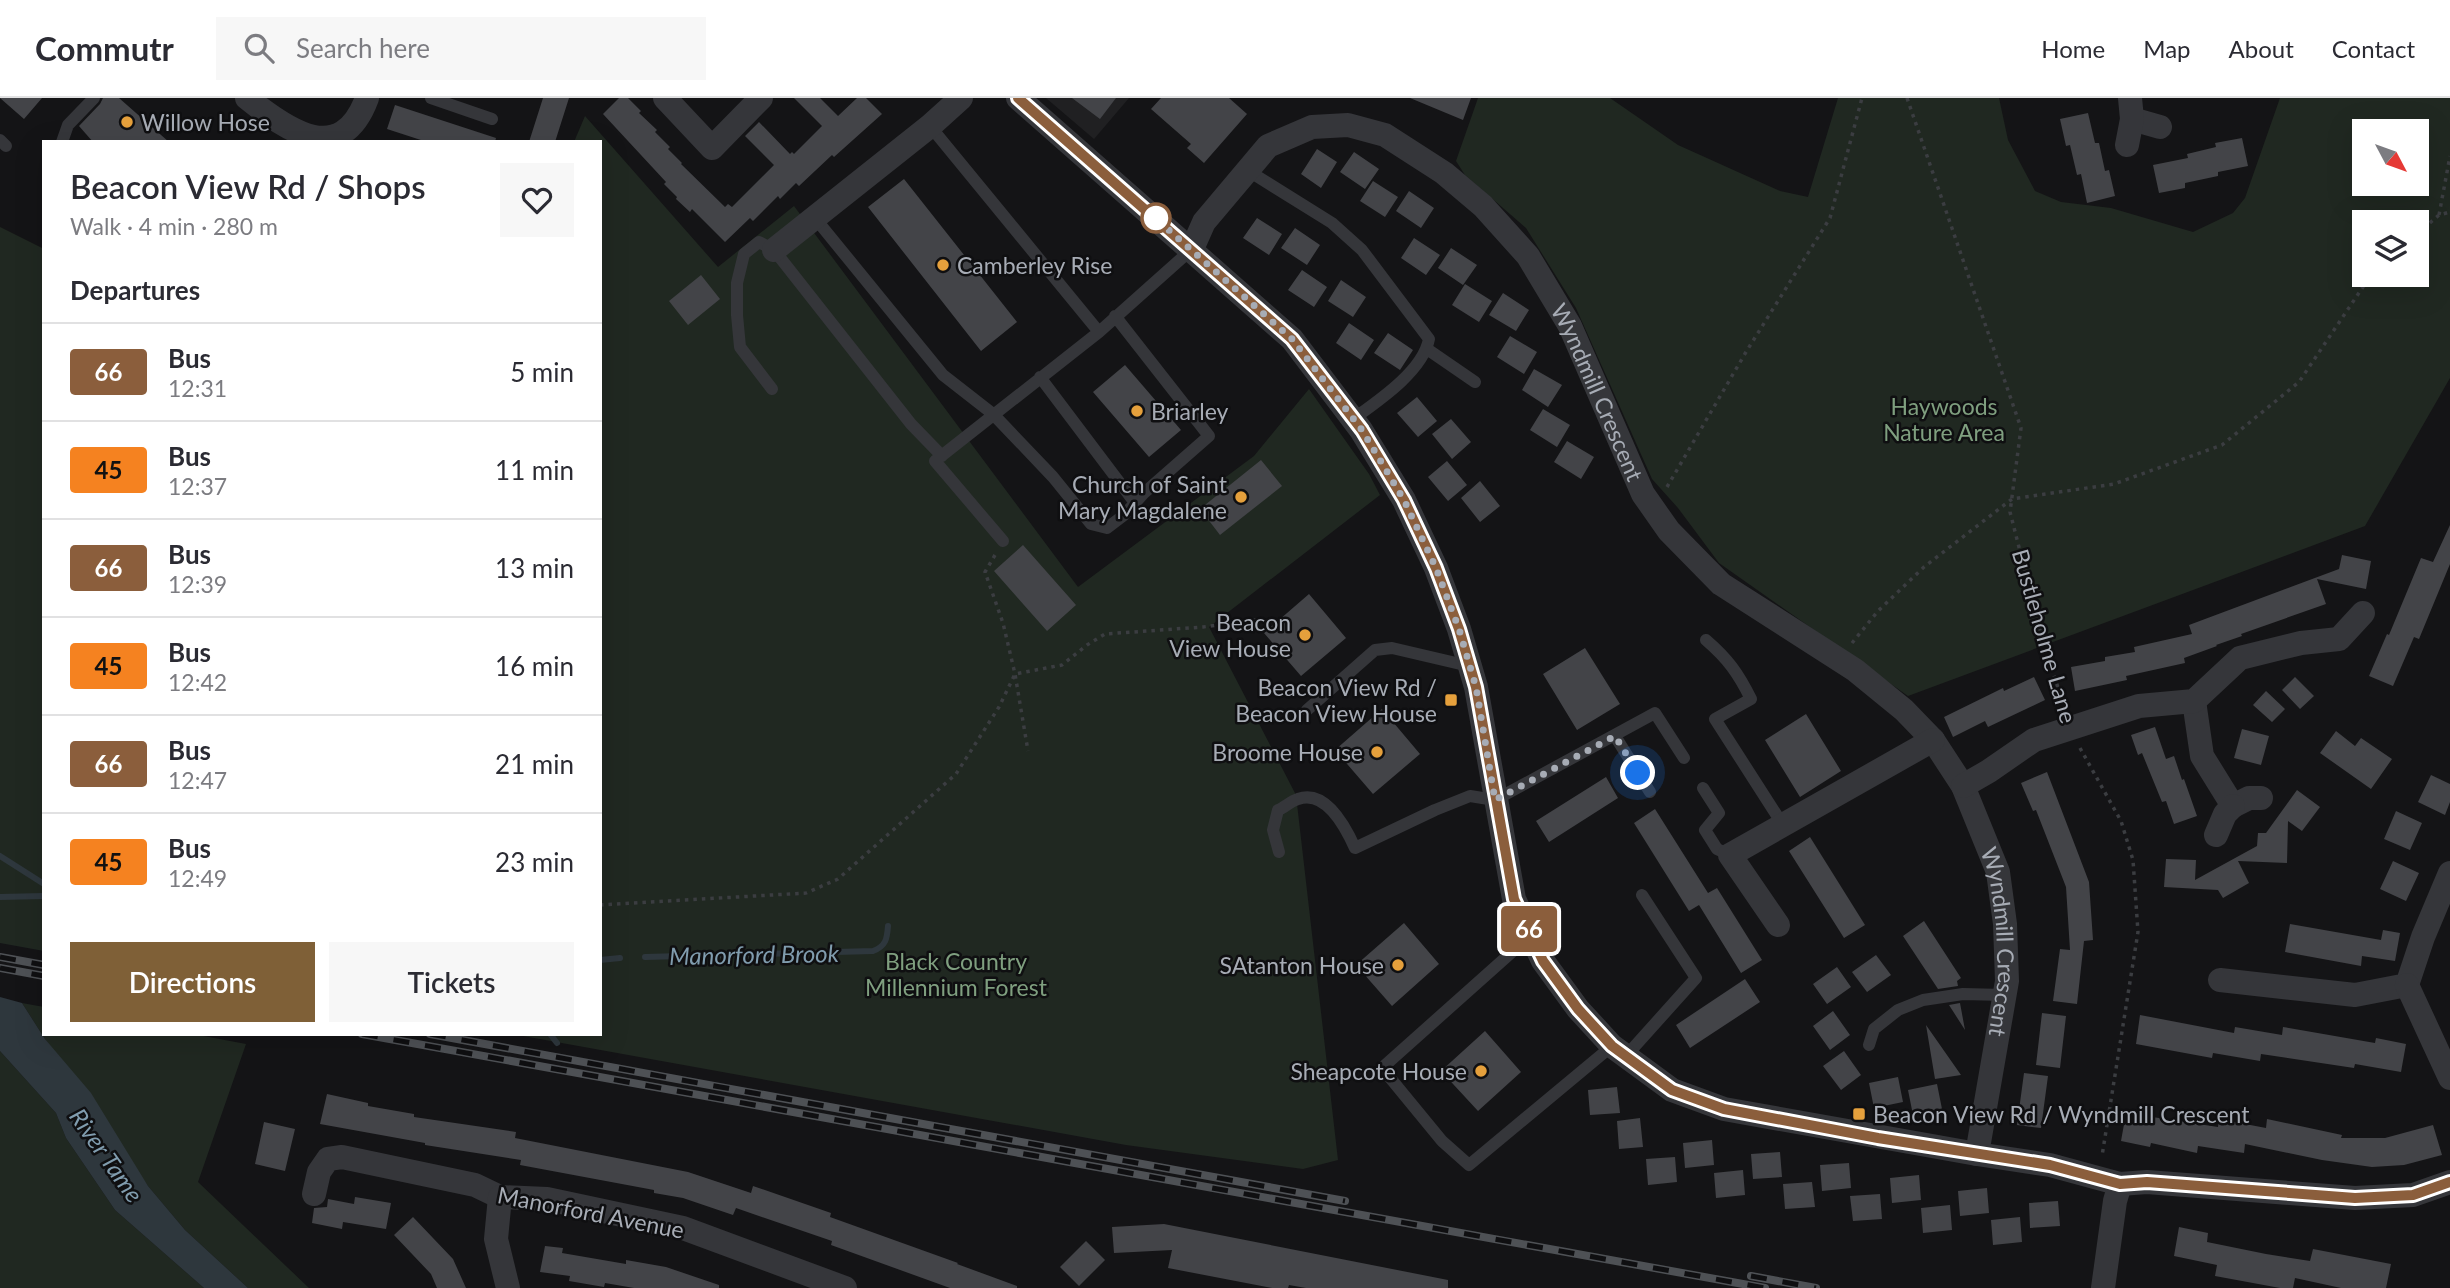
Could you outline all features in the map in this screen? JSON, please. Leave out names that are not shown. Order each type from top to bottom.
[{"type":"street","points":[[247,98],[306,135],[327,139],[341,135],[352,127],[367,98]]},
{"type":"street","points":[[666,98],[712,148],[761,98]]},
{"type":"street","points":[[774,250],[930,126],[961,98]]},
{"type":"street","points":[[1018,98],[1292,339],[1353,419],[1404,500],[1436,568],[1459,629],[1476,687],[1514,899],[1543,961],[1578,1009],[1619,1051],[1672,1090],[1724,1109],[2050,1165],[2110,1181],[2355,1198],[2413,1195],[2450,1182]]},
{"type":"street","points":[[2127,145],[2131,108],[2160,127]]},
{"type":"street","name":"Wyndmill Crescent","points":[[1192,249],[1204,222],[1268,146],[1312,127],[1348,125],[1385,135],[1444,173],[1483,206],[1528,256],[1570,326],[1643,494],[1669,531],[1721,584],[1839,660],[1904,710],[1933,740],[1963,786],[1998,872],[2005,924],[2007,981],[1977,1154]]},
{"type":"street","points":[[1963,786],[2034,740],[2139,706],[2194,701],[2240,658],[2301,643],[2339,639],[2363,613]]},
{"type":"street","points":[[2194,701],[2202,756],[2233,806]]},
{"type":"street","points":[[1778,925],[1730,855],[1933,740]]},
{"type":"street","points":[[2216,835],[2225,814],[2233,806],[2249,798],[2261,798]]},
{"type":"street","points":[[2450,873],[2423,937],[2407,985],[2450,1078]]},
{"type":"street","points":[[2220,980],[2355,996],[2407,985]]},
{"type":"street","name":"Manorford Avenue","points":[[314,1194],[319,1172],[328,1159],[342,1157],[475,1185],[500,1198],[547,1199],[683,1228],[845,1288]]},
{"type":"street","points":[[2103,1288],[2115,1201],[2110,1181]]},
{"type":"street","points":[[500,1198],[496,1239],[508,1288]]},
{"type":"lane","points":[[63,140],[68,125],[94,98]]},
{"type":"lane","points":[[431,98],[492,119]]},
{"type":"lane","points":[[930,126],[1099,332]]},
{"type":"lane","points":[[1247,170],[1332,223],[1362,250],[1429,339],[1427,349],[1411,370],[1384,397],[1353,419]]},
{"type":"lane","points":[[815,218],[943,376],[993,414],[1053,477],[1091,524],[1107,528],[1209,436],[1115,316]]},
{"type":"lane","points":[[772,389],[740,347],[737,283],[744,254],[759,242],[774,250],[911,424],[942,456]]},
{"type":"lane","points":[[1003,541],[935,461],[1099,332],[1192,249]]},
{"type":"lane","points":[[1427,349],[1475,382]]},
{"type":"lane","points":[[1040,377],[1135,503]]},
{"type":"lane","points":[[1706,640],[1724,655],[1738,673],[1751,698],[1716,719],[1783,825]]},
{"type":"lane","points":[[1307,710],[1375,650],[1392,648],[1470,666]]},
{"type":"lane","points":[[1279,852],[1273,830],[1279,810],[1299,798],[1317,799],[1334,813],[1356,848],[1470,796],[1495,800],[1655,713],[1684,758]]},
{"type":"lane","points":[[1615,736],[1650,792]]},
{"type":"lane","points":[[1703,788],[1719,813],[1705,830],[1717,849],[1730,855]]},
{"type":"lane","points":[[1531,935],[1382,1068],[1443,1141],[1469,1164],[1619,1051],[1696,978],[1642,895]]},
{"type":"lane","points":[[1869,1045],[1874,1029],[1898,1010],[1923,1000],[1963,994],[2004,995]]},
{"type":"path","points":[[1655,511],[1688,448],[1830,218],[1862,98]]},
{"type":"path","name":"Bustleholme Lane","points":[[1907,98],[2021,428],[2010,512],[2045,645],[2071,728],[2085,760],[2121,821],[2133,860],[2138,932],[2110,1181]]},
{"type":"path","points":[[2439,215],[2450,156]]},
{"type":"path","points":[[2429,224],[2439,215],[2450,212]]},
{"type":"path","points":[[1839,660],[1878,611],[1924,566],[2012,499],[2115,484],[2222,445],[2299,382],[2363,287]]},
{"type":"path","points":[[1003,541],[985,572],[1003,622],[1028,751]]},
{"type":"path","points":[[1015,674],[1062,666],[1105,634],[1203,627],[1263,619]]},
{"type":"path","points":[[602,905],[806,893],[838,879],[956,774],[999,707],[1015,674]]},
{"type":"shaded area","points":[[1046,98],[1129,98],[1094,139]]},
{"type":"green space","name":"Haywoods Nature Area","points":[[1478,98],[1610,98],[1678,145],[1780,191],[1808,197],[1838,98],[1999,98],[2008,140],[2035,191],[2061,202],[2111,208],[2193,232],[2233,213],[2245,198],[2280,98],[2450,98],[2450,378],[2365,526],[1908,696],[1719,563],[1678,508],[1652,479],[1576,308],[1526,228],[1465,175],[1456,161]]},
{"type":"green space","name":"Black Country Millennium Forest","points":[[585,116],[718,267],[794,206],[1078,587],[1254,456],[1309,389],[1369,474],[1380,495],[1209,627],[1296,795],[1338,1160],[1303,1169],[1126,1145],[523,1036],[602,1036],[602,140],[575,140]]},
{"type":"green space","points":[[0,227],[42,248],[42,951],[0,943]]},
{"type":"green space","points":[[22,1003],[42,1007],[42,1034]]},
{"type":"green space","points":[[43,1036],[204,1036],[246,1044],[198,1182],[309,1288],[248,1288],[185,1230],[148,1186]]},
{"type":"green space","points":[[0,1051],[56,1113],[66,1138],[115,1210],[204,1288],[0,1288]]},
{"type":"water","name":"River Tame","points":[[0,997],[22,1003],[42,1036],[91,1093],[148,1186],[185,1230],[248,1288],[204,1288],[115,1210],[66,1138],[56,1113],[0,1051]]},
{"type":"building","points":[[0,98],[42,98],[24,119]]},
{"type":"building","name":"Willow Hose","points":[[103,98],[119,98],[167,140],[91,140],[79,126]]},
{"type":"building","points":[[543,98],[569,98],[556,140],[530,140]]},
{"type":"building","points":[[619,98],[628,98],[641,111],[639,113],[657,130],[655,132],[670,147],[668,149],[681,164],[725,207],[728,204],[732,207],[774,165],[745,136],[759,122],[790,154],[794,154],[822,126],[794,98],[820,98],[838,116],[857,98],[866,98],[882,114],[799,186],[796,183],[780,199],[778,196],[753,221],[750,218],[725,242],[692,209],[690,212],[676,199],[664,184],[666,182],[603,114]]},
{"type":"building","points":[[1072,98],[1116,98],[1100,119]]},
{"type":"building","points":[[1161,98],[1229,98],[1247,114],[1204,163],[1187,148],[1191,144],[1151,109]]},
{"type":"building","points":[[1410,98],[1471,98],[1463,120]]},
{"type":"building","points":[[395,105],[496,138],[421,140],[387,129]]},
{"type":"building","points":[[2088,113],[2095,143],[2099,143],[2105,171],[2109,170],[2115,196],[2087,203],[2081,174],[2077,175],[2070,145],[2066,146],[2060,119]]},
{"type":"building","points":[[2242,138],[2248,166],[2218,172],[2218,176],[2185,183],[2185,188],[2159,193],[2153,165],[2188,158],[2187,154],[2216,147],[2215,143]]},
{"type":"building","points":[[1317,149],[1337,162],[1321,188],[1301,174]]},
{"type":"building","points":[[1354,152],[1379,169],[1365,189],[1340,172]]},
{"type":"building","name":"Camberley Rise","points":[[904,179],[1017,322],[981,351],[868,207]]},
{"type":"building","points":[[1373,181],[1398,197],[1385,217],[1360,201]]},
{"type":"building","points":[[1409,191],[1434,208],[1421,228],[1396,211]]},
{"type":"building","points":[[1257,218],[1282,234],[1269,255],[1243,238]]},
{"type":"building","points":[[1295,228],[1320,245],[1307,265],[1281,248]]},
{"type":"building","points":[[1414,238],[1440,255],[1426,275],[1401,258]]},
{"type":"building","points":[[1451,248],[1477,265],[1463,285],[1438,268]]},
{"type":"building","points":[[1302,270],[1327,287],[1314,307],[1288,290]]},
{"type":"building","points":[[701,275],[720,299],[688,325],[669,301]]},
{"type":"building","points":[[1341,280],[1366,297],[1353,317],[1328,301]]},
{"type":"building","points":[[1465,284],[1492,301],[1479,322],[1452,305]]},
{"type":"building","points":[[1503,293],[1529,310],[1516,331],[1489,315]]},
{"type":"building","points":[[1349,323],[1374,340],[1361,360],[1336,343]]},
{"type":"building","points":[[1388,333],[1413,350],[1400,370],[1374,353]]},
{"type":"building","points":[[1510,336],[1537,352],[1524,374],[1497,357]]},
{"type":"building","name":"Briarley","points":[[1125,365],[1181,430],[1149,457],[1093,392]]},
{"type":"building","points":[[1534,369],[1562,385],[1548,407],[1522,390]]},
{"type":"building","points":[[1417,397],[1437,421],[1418,437],[1397,413]]},
{"type":"building","points":[[1543,409],[1570,425],[1557,447],[1530,430]]},
{"type":"building","points":[[1451,419],[1471,442],[1452,459],[1432,434]]},
{"type":"building","points":[[1567,441],[1594,457],[1581,479],[1554,462]]},
{"type":"building","name":"Church of Saint Mary Magdalene","points":[[1261,460],[1282,486],[1220,535],[1200,509]]},
{"type":"building","points":[[1447,461],[1467,485],[1448,501],[1428,477]]},
{"type":"building","points":[[1480,481],[1500,506],[1480,522],[1461,498]]},
{"type":"building","points":[[2450,525],[2450,564],[2419,639],[2414,637],[2393,686],[2369,676],[2421,558],[2433,562]]},
{"type":"building","points":[[1023,545],[1076,605],[1047,631],[994,571]]},
{"type":"building","points":[[2342,555],[2371,561],[2366,589],[2317,579],[2326,604],[2241,634],[2242,636],[2184,658],[2185,663],[2126,676],[2127,680],[2075,691],[2071,667],[2105,661],[2105,657],[2135,652],[2134,647],[2192,634],[2189,625],[2339,569]]},
{"type":"building","name":"Beacon View House","points":[[1309,594],[1346,638],[1301,676],[1264,633]]},
{"type":"building","points":[[1585,648],[1620,704],[1577,730],[1543,674]]},
{"type":"building","points":[[2034,677],[2045,700],[1988,727],[1985,721],[1953,737],[1944,717],[2003,688],[2004,691]]},
{"type":"building","points":[[2295,677],[2314,696],[2300,709],[2282,690]]},
{"type":"building","points":[[2266,691],[2285,709],[2272,722],[2253,705]]},
{"type":"building","name":"Broome House","points":[[1382,709],[1420,754],[1373,794],[1335,750]]},
{"type":"building","points":[[1806,714],[1841,771],[1800,797],[1765,740]]},
{"type":"building","points":[[2155,727],[2166,759],[2174,756],[2197,816],[2174,824],[2166,801],[2162,802],[2142,753],[2138,755],[2131,735]]},
{"type":"building","points":[[2242,729],[2269,736],[2261,765],[2234,758]]},
{"type":"building","points":[[2336,731],[2355,746],[2361,738],[2392,759],[2371,789],[2320,753]]},
{"type":"building","points":[[2047,772],[2089,882],[2093,940],[2084,941],[2077,1004],[2053,1001],[2060,949],[2070,950],[2066,887],[2036,810],[2033,811],[2021,783]]},
{"type":"building","points":[[2431,775],[2450,784],[2450,802],[2445,815],[2418,802]]},
{"type":"building","points":[[1606,777],[1618,798],[1549,842],[1536,821]]},
{"type":"building","points":[[2297,790],[2320,807],[2302,831],[2288,821],[2287,863],[2238,861],[2249,883],[2223,898],[2218,890],[2164,887],[2166,859],[2196,860],[2195,880],[2257,846],[2258,833],[2266,833]]},
{"type":"building","points":[[1655,809],[1708,893],[1717,888],[1762,960],[1741,973],[1699,905],[1689,911],[1634,823]]},
{"type":"building","points":[[2396,811],[2422,823],[2410,850],[2384,839]]},
{"type":"building","points":[[1810,837],[1865,925],[1844,938],[1789,851]]},
{"type":"building","points":[[2393,861],[2419,873],[2406,901],[2380,889]]},
{"type":"building","points":[[1924,921],[1961,978],[1957,981],[1958,986],[1938,989],[1903,936]]},
{"type":"building","name":"SAtanton House","points":[[1404,923],[1439,964],[1392,1006],[1356,965]]},
{"type":"building","points":[[2290,924],[2381,940],[2383,930],[2400,933],[2395,961],[2362,956],[2361,966],[2285,952]]},
{"type":"building","points":[[1876,955],[1891,975],[1867,992],[1852,972]]},
{"type":"building","points":[[1837,967],[1851,987],[1827,1004],[1813,984]]},
{"type":"building","points":[[1745,979],[1760,1002],[1690,1048],[1676,1025]]},
{"type":"building","points":[[1960,1003],[1965,1030],[1949,1005]]},
{"type":"building","points":[[1833,1011],[1850,1035],[1830,1050],[1813,1026]]},
{"type":"building","points":[[2042,1013],[2066,1016],[2060,1068],[2036,1065]]},
{"type":"building","points":[[2140,1015],[2234,1033],[2235,1027],[2282,1035],[2283,1027],[2375,1043],[2376,1038],[2406,1044],[2401,1072],[2261,1054],[2260,1061],[2213,1053],[2212,1058],[2136,1044]]},
{"type":"building","points":[[1926,1025],[1961,1075],[1935,1079]]},
{"type":"building","name":"Sheapcote House","points":[[1485,1031],[1521,1072],[1478,1111],[1441,1071]]},
{"type":"building","points":[[1844,1051],[1861,1075],[1841,1090],[1823,1066]]},
{"type":"building","points":[[2024,1073],[2048,1076],[2041,1128],[2017,1125]]},
{"type":"building","points":[[1898,1077],[1903,1102],[1874,1108],[1869,1083]]},
{"type":"building","points":[[1937,1084],[1942,1109],[1913,1115],[1908,1090]]},
{"type":"building","points":[[1617,1087],[1620,1113],[1590,1115],[1588,1090]]},
{"type":"building","points":[[327,1094],[368,1103],[368,1106],[414,1114],[414,1117],[516,1132],[515,1138],[688,1172],[751,1193],[753,1186],[831,1213],[830,1217],[958,1263],[1017,1288],[950,1288],[831,1245],[832,1241],[736,1208],[733,1215],[683,1198],[654,1193],[654,1190],[520,1165],[521,1160],[425,1145],[320,1124]]},
{"type":"building","points":[[2126,1113],[2218,1127],[2219,1119],[2266,1128],[2267,1119],[2342,1135],[2341,1138],[2385,1138],[2433,1125],[2442,1155],[2404,1165],[2372,1167],[2245,1144],[2244,1153],[2198,1146],[2197,1153],[2151,1143],[2150,1147],[2121,1141]]},
{"type":"building","points":[[1640,1118],[1643,1147],[1619,1149],[1617,1121]]},
{"type":"building","points":[[264,1122],[295,1129],[285,1171],[255,1164]]},
{"type":"building","points":[[1712,1140],[1714,1165],[1685,1168],[1683,1143]]},
{"type":"building","points":[[1780,1152],[1782,1177],[1753,1179],[1751,1154]]},
{"type":"building","points":[[1675,1157],[1677,1182],[1648,1185],[1646,1159]]},
{"type":"building","points":[[1849,1163],[1851,1188],[1822,1191],[1820,1165]]},
{"type":"building","points":[[1743,1170],[1745,1195],[1716,1198],[1714,1173]]},
{"type":"building","points":[[1919,1175],[1921,1200],[1892,1203],[1890,1178]]},
{"type":"building","points":[[1812,1182],[1815,1207],[1785,1209],[1783,1184]]},
{"type":"building","points":[[1987,1188],[1989,1213],[1960,1216],[1958,1191]]},
{"type":"building","points":[[1880,1194],[1882,1219],[1853,1221],[1850,1196]]},
{"type":"building","points":[[355,1197],[391,1203],[386,1229],[343,1222],[342,1229],[312,1223],[314,1208],[327,1207],[328,1199],[354,1204]]},
{"type":"building","points":[[2058,1201],[2060,1226],[2030,1228],[2029,1203]]},
{"type":"building","points":[[1950,1205],[1952,1230],[1923,1233],[1921,1208]]},
{"type":"building","points":[[413,1217],[453,1259],[466,1288],[437,1288],[431,1274],[394,1235]]},
{"type":"building","points":[[2020,1217],[2022,1242],[1993,1245],[1991,1220]]},
{"type":"building","points":[[1164,1224],[1448,1280],[1448,1288],[1306,1288],[1289,1285],[1288,1288],[1272,1288],[1168,1268],[1172,1250],[1114,1253],[1112,1227]]},
{"type":"building","points":[[2179,1227],[2208,1233],[2207,1242],[2266,1254],[2310,1261],[2313,1249],[2391,1264],[2386,1288],[2341,1288],[2295,1278],[2293,1288],[2280,1288],[2215,1276],[2217,1265],[2174,1256]]},
{"type":"building","points":[[1086,1241],[1105,1260],[1079,1286],[1060,1267]]},
{"type":"building","points":[[545,1246],[563,1248],[562,1253],[626,1264],[626,1260],[666,1267],[719,1285],[719,1288],[634,1288],[605,1283],[604,1287],[569,1281],[570,1276],[540,1272]]},
{"type":"waterway","name":"Manorford Brook","points":[[0,856],[42,883]]},
{"type":"waterway","name":"Manorford Brook","points":[[0,897],[42,896]]},
{"type":"waterway","name":"Manorford Brook","points":[[645,957],[873,951],[885,942],[888,926]]},
{"type":"waterway","name":"Manorford Brook","points":[[602,960],[620,958]]},
{"type":"waterway","points":[[552,1036],[557,1043]]},
{"type":"railway","points":[[0,957],[42,965]]},
{"type":"railway","points":[[0,968],[42,976]]},
{"type":"railway","points":[[373,1036],[1765,1288]]},
{"type":"railway","points":[[441,1036],[1345,1201]]},
{"type":"railway","points":[[1751,1276],[1816,1288]]},
{"type":"bus line","name":"66","points":[[1018,98],[1292,339],[1362,430],[1404,500],[1436,568],[1459,629],[1476,687],[1514,899],[1543,961],[1578,1009],[1612,1046],[1672,1090],[1724,1109],[1878,1138],[2050,1165],[2120,1184],[2147,1182],[2355,1198],[2413,1195],[2450,1182]]},
{"type":"place","name":"Willow Hose","points":[[127,122]]},
{"type":"place","name":"Camberley Rise","points":[[943,265]]},
{"type":"place","name":"Briarley","points":[[1137,411]]},
{"type":"place","name":"Church of Saint Mary Magdalene","points":[[1241,497]]},
{"type":"place","name":"Beacon View House","points":[[1305,635]]},
{"type":"place","name":"Beacon View Rd / Beacon View House","points":[[1451,700]]},
{"type":"place","name":"Broome House","points":[[1377,752]]},
{"type":"place","name":"SAtanton House","points":[[1398,965]]},
{"type":"place","name":"Sheapcote House","points":[[1481,1071]]},
{"type":"place","name":"Beacon View Rd / Wyndmill Crescent","points":[[1859,1114]]},
{"type":"route","points":[[1156,218],[1153,216],[1292,339],[1362,430],[1404,500],[1436,568],[1459,629],[1476,687],[1495,800],[1615,736],[1638,773]]}]
